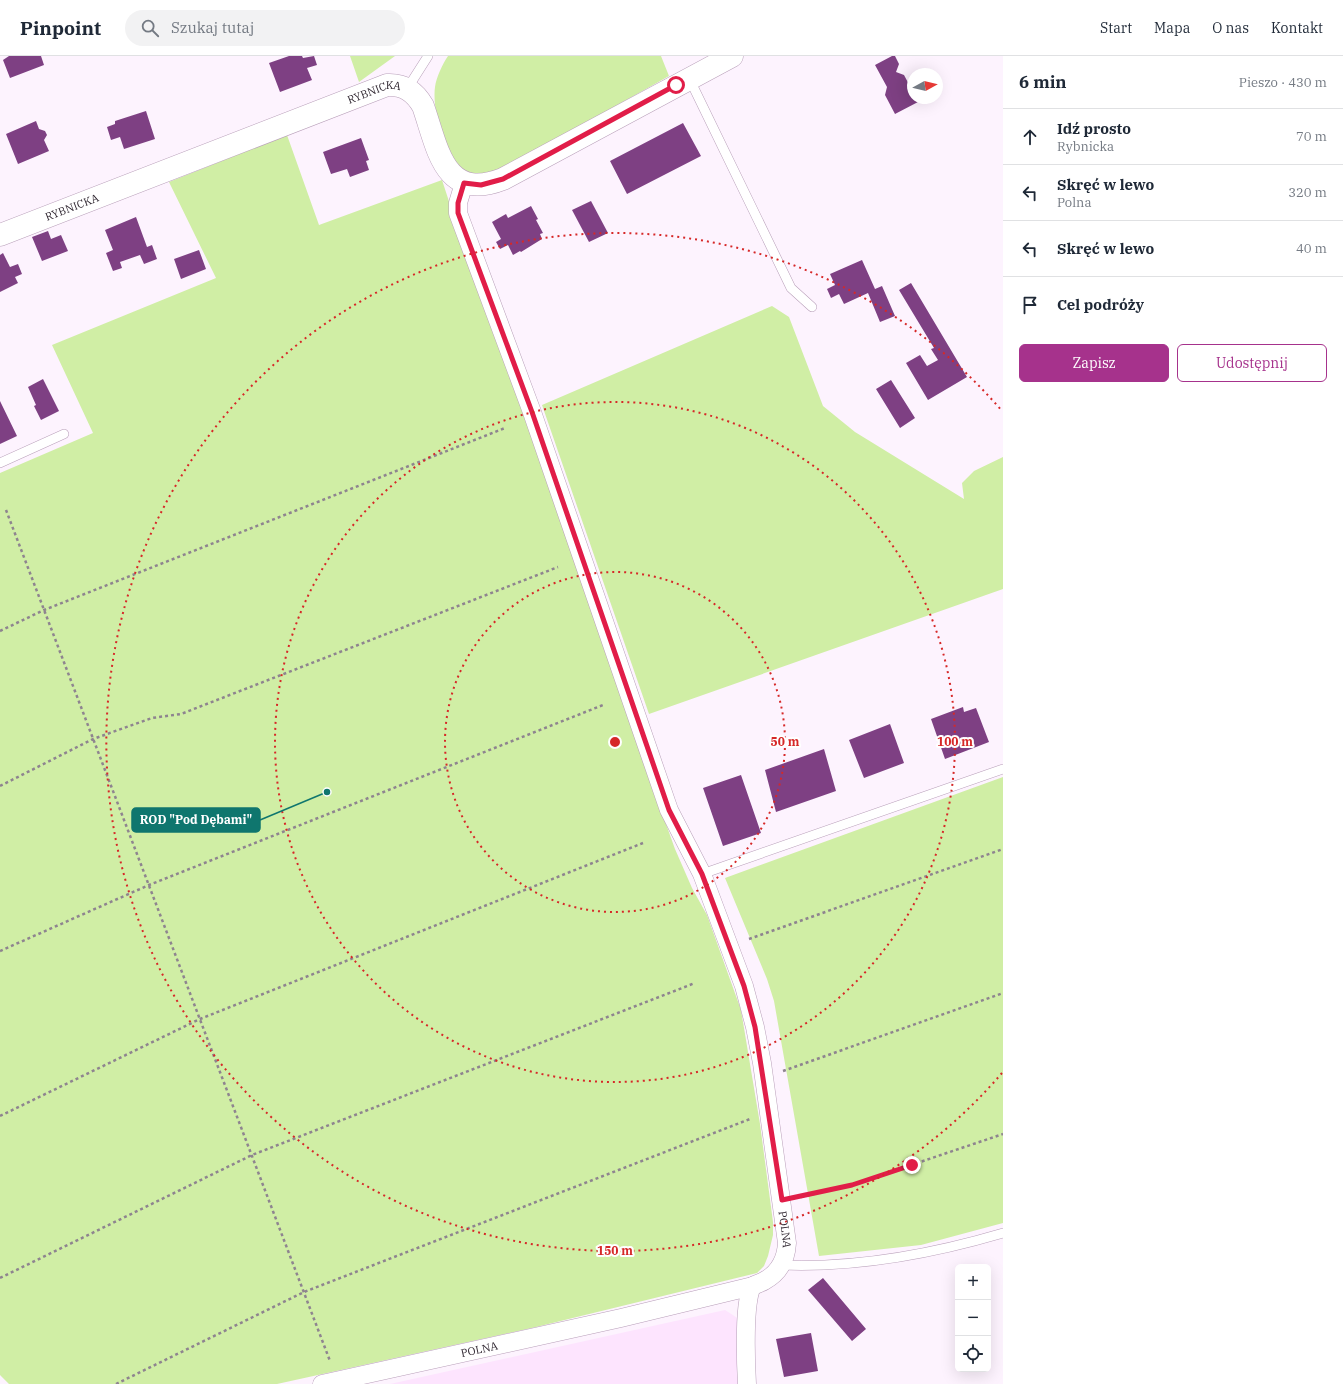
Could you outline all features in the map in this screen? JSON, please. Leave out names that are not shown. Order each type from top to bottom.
[{"type":"street","points":[[464,183],[481,185],[503,179],[732,56]]},
{"type":"street","name":"RYBNICKA","points":[[0,235],[380,87],[393,85],[407,89],[420,100],[446,168],[454,178],[464,183]]},
{"type":"street","name":"POLNA","points":[[330,1382],[621,1318],[753,1286],[772,1276],[778,1271],[787,1243],[764,1078],[750,1003],[702,874],[669,810],[529,405],[458,213],[458,203],[464,183]]},
{"type":"street","points":[[747,1384],[747,1303],[753,1286]]},
{"type":"lane","points":[[407,89],[428,56]]},
{"type":"lane","points":[[689,78],[791,288],[812,307]]},
{"type":"lane","points":[[0,463],[64,434]]},
{"type":"lane","points":[[702,874],[1003,769]]},
{"type":"lane","points":[[781,1265],[805,1266],[869,1261],[951,1247],[1003,1233]]},
{"type":"path","points":[[0,631],[44,610],[505,428]]},
{"type":"path","points":[[6,510],[304,1292],[330,1382]]},
{"type":"path","points":[[0,786],[94,739],[152,718],[181,714],[558,567]]},
{"type":"path","points":[[0,951],[149,885],[603,705]]},
{"type":"path","points":[[0,1116],[200,1019],[643,843]]},
{"type":"path","points":[[730,947],[1003,849]]},
{"type":"path","points":[[0,1278],[252,1155],[695,983]]},
{"type":"path","points":[[764,1078],[1003,993]]},
{"type":"path","points":[[116,1384],[304,1292],[769,1112]]},
{"type":"path","points":[[782,1200],[852,1185],[1003,1134]]},
{"type":"shaded area","points":[[725,1310],[739,1319],[740,1384],[390,1384]]},
{"type":"green space","points":[[350,56],[395,56],[359,82]]},
{"type":"green space","points":[[448,56],[661,56],[669,76],[498,172],[483,175],[469,175],[460,170],[448,155],[437,119],[435,107],[435,87],[440,71]]},
{"type":"green space","points":[[287,135],[319,225],[442,180],[479,293],[525,418],[634,735],[675,849],[692,888],[707,915],[741,1010],[760,1124],[773,1222],[773,1235],[764,1266],[757,1273],[536,1327],[277,1384],[9,1384],[0,1375],[0,473],[93,433],[52,345],[216,278],[169,182]]},
{"type":"green space","points":[[772,306],[789,317],[823,406],[855,432],[964,499],[962,483],[974,471],[1003,457],[1003,589],[649,714],[542,405]]},
{"type":"green space","points":[[1003,777],[1003,1223],[921,1245],[819,1256],[774,1001],[767,979],[725,878]]},
{"type":"building","points":[[9,56],[41,56],[44,65],[10,78],[3,60]]},
{"type":"building","points":[[289,56],[302,56],[303,58],[314,56],[317,65],[307,68],[312,80],[280,92],[269,63]]},
{"type":"building","points":[[892,56],[895,56],[899,64],[896,72],[904,75],[907,81],[907,104],[914,104],[895,114],[885,95],[887,87],[875,65]]},
{"type":"building","points":[[146,111],[155,139],[124,149],[120,137],[111,140],[107,127],[115,124],[115,121]]},
{"type":"building","points":[[36,121],[39,129],[45,131],[47,135],[44,140],[49,151],[18,164],[6,134]]},
{"type":"building","points":[[683,123],[701,156],[627,194],[610,161]]},
{"type":"building","points":[[361,138],[369,160],[366,161],[369,170],[350,177],[347,169],[331,174],[323,152]]},
{"type":"building","points":[[591,201],[608,233],[589,242],[572,210]]},
{"type":"building","points":[[531,206],[543,233],[540,234],[542,239],[521,252],[520,251],[513,255],[508,245],[500,249],[496,242],[501,239],[492,222],[506,214],[508,218]]},
{"type":"building","points":[[136,217],[147,247],[152,245],[157,259],[144,264],[140,255],[120,262],[122,268],[113,271],[106,253],[113,250],[105,230]]},
{"type":"building","points":[[48,231],[51,239],[61,235],[68,251],[42,261],[32,237]]},
{"type":"building","points":[[199,250],[206,269],[181,279],[174,259]]},
{"type":"building","points":[[3,253],[10,267],[18,264],[22,274],[15,277],[18,283],[0,292],[0,255]]},
{"type":"building","points":[[862,260],[875,289],[882,286],[895,316],[880,322],[868,293],[844,304],[839,294],[831,298],[827,289],[835,285],[830,274]]},
{"type":"building","points":[[911,283],[967,377],[928,400],[906,363],[920,355],[927,366],[938,360],[931,349],[934,348],[899,290]]},
{"type":"building","points":[[43,379],[59,411],[41,420],[34,406],[36,405],[28,387]]},
{"type":"building","points":[[891,380],[915,418],[900,428],[876,389]]},
{"type":"building","points":[[0,401],[17,436],[0,444]]},
{"type":"building","points":[[963,707],[964,712],[976,708],[989,742],[945,759],[931,719]]},
{"type":"building","points":[[890,724],[904,763],[864,778],[849,740]]},
{"type":"building","points":[[824,749],[836,791],[776,812],[765,770]]},
{"type":"building","points":[[741,775],[761,833],[723,846],[703,788]]},
{"type":"building","points":[[823,1278],[866,1329],[852,1341],[808,1290]]},
{"type":"building","points":[[811,1333],[818,1371],[784,1377],[776,1339]]},
{"type":"place","name":"ROD \"Pod Dębami\"","points":[[327,792]]},
{"type":"route","points":[[676,85],[503,179],[481,185],[464,183],[458,203],[458,213],[532,412],[669,810],[702,874],[722,923],[750,1003],[762,1063],[782,1200],[852,1185],[912,1165]]}]
